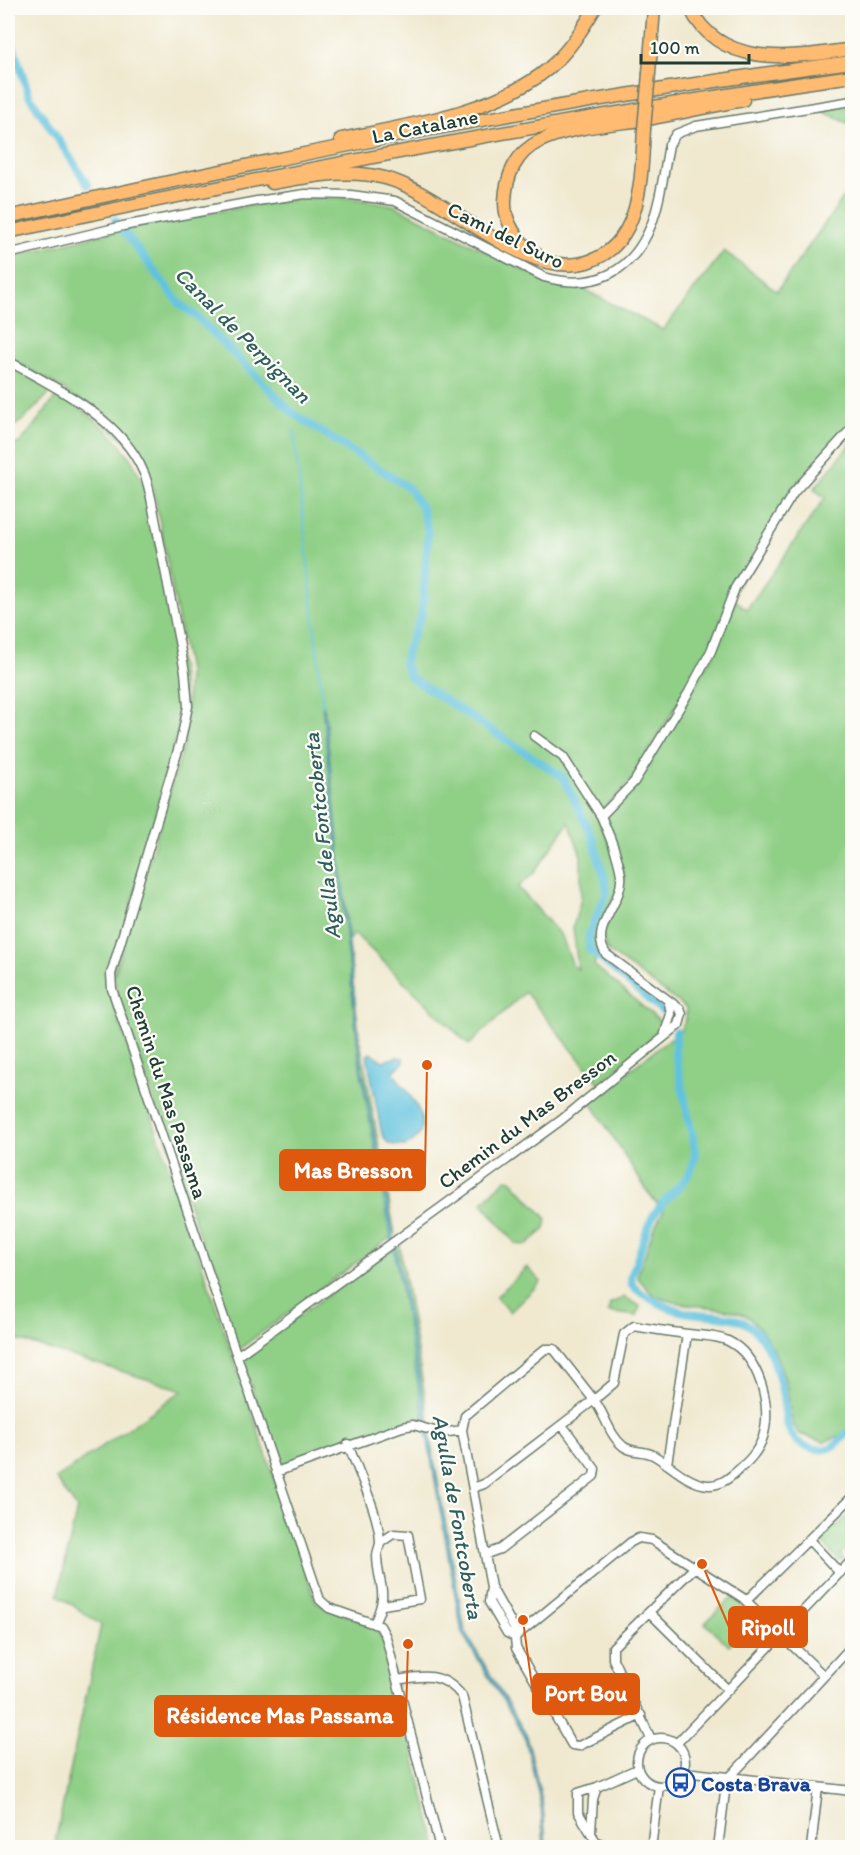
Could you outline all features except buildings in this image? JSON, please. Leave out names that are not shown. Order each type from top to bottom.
[{"type":"highway","points":[[308,153],[332,141],[478,106],[512,93],[548,69],[574,41],[595,8]]},
{"type":"highway","points":[[238,182],[266,184],[348,173],[387,179],[435,202],[532,259],[571,265],[596,259],[609,251],[623,237],[636,205],[645,129],[654,8]]},
{"type":"highway","points":[[690,8],[704,29],[720,41],[736,50],[762,57],[784,58],[852,49]]},
{"type":"highway","name":"La Catalane","points":[[8,217],[308,153],[580,104],[852,62]]},
{"type":"highway","name":"La Catalane","points":[[8,232],[238,182],[452,140],[852,76]]},
{"type":"highway","points":[[553,264],[530,250],[516,235],[508,221],[505,204],[507,180],[514,163],[539,141],[562,133],[781,94],[804,83]]},
{"type":"street","name":"Cami del Suro","points":[[8,254],[120,227],[257,201],[305,194],[351,195],[394,201],[544,277],[566,283],[589,283],[618,269],[640,247],[652,222],[669,145],[676,134],[696,126],[852,101]]},
{"type":"street","name":"Chemin du Mas Passama","points":[[8,361],[61,390],[102,420],[133,452],[144,471],[184,672],[188,706],[181,740],[111,974],[112,989],[320,1600],[329,1608],[374,1624]]},
{"type":"street","points":[[534,736],[563,757],[601,816],[633,782],[689,692],[711,651],[735,588],[794,492],[852,428]]},
{"type":"street","name":"Chemin du Mas Bresson","points":[[237,1356],[560,1121],[664,1037],[681,1020],[680,1009],[606,954],[600,944],[599,935],[620,891],[621,875],[601,816]]},
{"type":"street","points":[[473,1488],[484,1484],[562,1425],[594,1400],[614,1383],[624,1334],[634,1326],[717,1336],[737,1346],[749,1359],[759,1378],[766,1420],[756,1452],[722,1483],[712,1486],[697,1483],[651,1454],[622,1446],[594,1400],[554,1349],[550,1347],[465,1416],[462,1430],[473,1488],[486,1554],[491,1587],[489,1602],[507,1633],[515,1637]]},
{"type":"street","points":[[667,1464],[687,1334]]},
{"type":"street","points":[[486,1554],[500,1549],[594,1476],[595,1469],[562,1425]]},
{"type":"street","points":[[276,1472],[402,1426],[424,1426],[442,1433],[462,1430]]},
{"type":"street","points":[[348,1444],[375,1517],[380,1542],[377,1556],[384,1590],[383,1605],[374,1624],[380,1626],[386,1637],[440,1848]]},
{"type":"street","points":[[746,1601],[810,1541],[852,1497]]},
{"type":"street","points":[[380,1542],[393,1534],[408,1535],[420,1599],[383,1605]]},
{"type":"street","points":[[515,1637],[639,1538],[652,1540],[746,1601],[824,1676]]},
{"type":"street","points":[[810,1541],[840,1573]]},
{"type":"street","points":[[677,1743],[852,1560]]},
{"type":"street","points":[[651,1739],[612,1652],[616,1642],[695,1567]]},
{"type":"street","points":[[649,1612],[728,1690]]},
{"type":"street","points":[[515,1637],[516,1648],[567,1740],[572,1745],[579,1746],[641,1715]]},
{"type":"street","points":[[718,1848],[729,1778],[852,1646]]},
{"type":"street","points":[[397,1680],[432,1675],[445,1679],[462,1696],[499,1848]]},
{"type":"street","points":[[664,1737],[677,1743],[685,1756],[684,1772],[673,1783],[659,1786],[646,1781],[638,1769],[639,1750],[651,1739],[664,1737]]},
{"type":"street","points":[[607,1848],[596,1840],[578,1812],[578,1793],[638,1769]]},
{"type":"street","points":[[684,1772],[852,1791]]},
{"type":"street","points":[[651,1848],[659,1786]]},
{"type":"street","points":[[591,1832],[592,1809],[597,1787]]},
{"type":"street","points":[[810,1848],[818,1787]]},
{"type":"green space","points":[[852,104],[852,125],[820,110]]},
{"type":"green space","points":[[852,185],[852,423],[792,490],[755,549],[708,650],[686,690],[631,780],[597,816],[613,853],[618,883],[595,938],[597,954],[594,965],[663,1024],[661,1031],[599,1083],[525,992],[469,1045],[355,934],[348,941],[360,1041],[395,1234],[238,1350],[116,989],[115,974],[185,741],[188,671],[155,497],[147,470],[136,450],[62,388],[8,357],[8,257],[125,229],[258,204],[305,198],[351,198],[393,205],[543,280],[579,287],[663,330],[724,251],[777,291]],"holes":[[[569,822],[581,856],[581,899],[573,927],[578,969],[573,966],[562,937],[518,887],[534,873]]]},
{"type":"green space","points":[[8,365],[53,390],[23,420],[8,430]]},
{"type":"green space","points":[[59,393],[114,437],[134,464],[141,480],[148,499],[181,672],[184,706],[109,990],[316,1602],[372,1627],[386,1646],[437,1847],[54,1847],[101,1625],[58,1595],[77,1509],[56,1479],[183,1390],[8,1337],[8,448],[21,442]]},
{"type":"green space","points":[[852,442],[852,1424],[841,1435],[824,1442],[799,1434],[792,1419],[780,1365],[766,1337],[753,1321],[735,1312],[680,1303],[656,1296],[637,1277],[654,1228],[664,1210],[651,1197],[590,1101],[680,1031],[686,1019],[686,1008],[608,951],[602,936],[623,892],[624,875],[605,817],[636,784],[714,653],[735,600],[747,609],[825,498],[814,489]]},
{"type":"green space","points":[[506,1179],[511,1180],[547,1219],[545,1229],[526,1245],[516,1244],[482,1203]]},
{"type":"green space","points":[[399,1244],[429,1420],[396,1425],[279,1467],[241,1357]]},
{"type":"green space","points":[[527,1267],[541,1282],[510,1312],[496,1297]]},
{"type":"green space","points":[[624,1297],[640,1306],[637,1316],[608,1312],[610,1304]]},
{"type":"green space","points":[[852,1512],[852,1542],[840,1555],[844,1559],[839,1561],[819,1539],[832,1524],[836,1527]]},
{"type":"green space","points":[[732,1597],[756,1618],[729,1646],[705,1623]]},
{"type":"water","points":[[322,705],[324,705],[362,1068],[395,1241],[392,1242],[360,1068]]},
{"type":"water","points":[[370,1053],[383,1061],[397,1057],[404,1058],[404,1062],[393,1072],[413,1100],[422,1120],[421,1129],[416,1138],[405,1146],[389,1144],[382,1135],[367,1056]]},
{"type":"water","points":[[395,1242],[465,1632],[527,1736],[543,1806],[546,1847],[544,1847],[541,1806],[525,1737],[462,1633],[393,1244]]},
{"type":"waterway","name":"Canal de Perpignan","points":[[8,30],[29,95],[88,185]]},
{"type":"waterway","name":"Canal de Perpignan","points":[[115,220],[179,303],[196,316],[294,414],[409,488],[422,509],[428,532],[422,613],[404,663],[410,677],[563,777],[592,836],[607,892],[589,934],[589,949],[665,1013]]},
{"type":"waterway","name":"Agulla de Fontcoberta","points":[[294,430],[323,707]]},
{"type":"waterway","name":"Canal de Perpignan","points":[[676,1032],[675,1053],[695,1149],[694,1161],[686,1179],[652,1218],[631,1276],[632,1285],[648,1297],[674,1309],[733,1318],[752,1328],[760,1336],[771,1356],[783,1395],[788,1426],[799,1443],[810,1448],[827,1449],[838,1443],[852,1428]]},
{"type":"place","name":"Mas Bresson","points":[[427,1065]]},
{"type":"place","name":"Ripoll","points":[[702,1564]]},
{"type":"place","name":"Port Bou","points":[[523,1620]]},
{"type":"place","name":"Résidence Mas Passama","points":[[408,1644]]},
{"type":"place","name":"Costa Brava","points":[[680,1783]]}]
